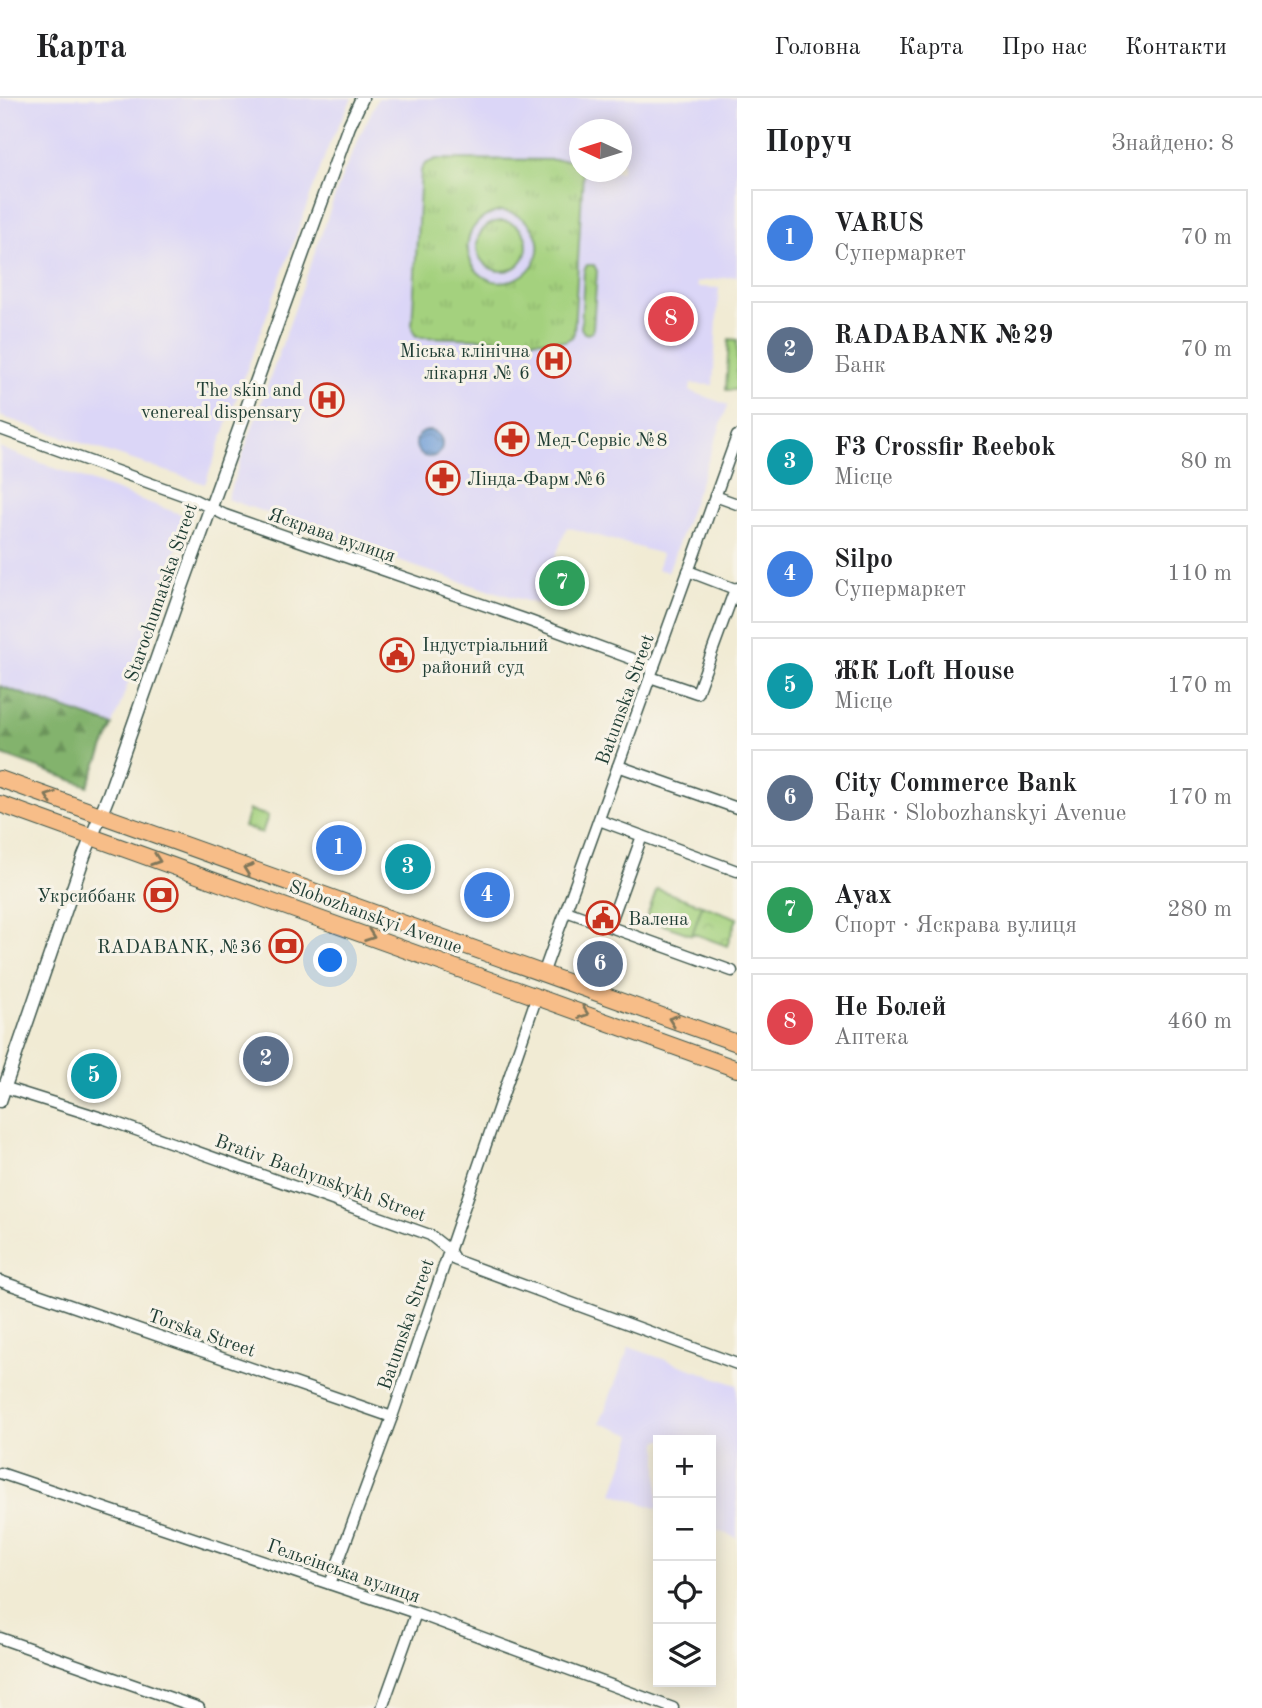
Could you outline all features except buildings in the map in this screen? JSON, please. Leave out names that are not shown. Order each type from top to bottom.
[{"type":"main road","name":"Slobozhanskyi Avenue","points":[[0,779],[737,1043]]},
{"type":"main road","name":"Slobozhanskyi Avenue","points":[[0,804],[737,1069]]},
{"type":"street","name":"Starochumatska Street","points":[[0,1101],[2,1087],[211,507],[349,126],[362,98]]},
{"type":"street","name":"Яскрава вулиця","points":[[0,429],[156,485],[225,515],[527,620],[697,693],[724,617]]},
{"type":"street","name":"Batumska Street","points":[[544,974],[737,436]]},
{"type":"street","points":[[715,496],[737,504]]},
{"type":"street","points":[[688,571],[736,588],[724,617],[737,622]]},
{"type":"street","points":[[618,766],[737,808]]},
{"type":"street","points":[[599,820],[737,871]]},
{"type":"street","points":[[609,927],[642,836]]},
{"type":"street","points":[[566,912],[732,971]]},
{"type":"street","name":"Batumska Street","points":[[330,1584],[392,1417],[537,996]]},
{"type":"street","name":"Brativ Bachynskykh Street","points":[[2,1087],[108,1120],[430,1235],[449,1250],[455,1260],[737,1364]]},
{"type":"street","name":"Torska Street","points":[[0,1282],[392,1417]]},
{"type":"street","name":"Гельсінська вулиця","points":[[0,1473],[416,1613],[673,1708]]},
{"type":"street","points":[[382,1708],[416,1613]]},
{"type":"street","points":[[0,1638],[199,1708]]},
{"type":"shaded area","points":[[0,98],[352,98],[329,145],[205,484],[0,416]]},
{"type":"shaded area","name":"Міська клінічна лікарня № 6","points":[[378,98],[737,98],[737,276],[697,282],[697,287],[719,288],[713,385],[691,384],[690,391],[728,405],[668,572],[657,569],[662,554],[567,527],[537,604],[381,555],[227,499],[341,179]]},
{"type":"shaded area","points":[[0,448],[188,517],[113,725],[0,686]]},
{"type":"shaded area","points":[[629,1347],[737,1385],[737,1538],[716,1530],[716,1435],[653,1435],[653,1507],[613,1493],[633,1435],[600,1423]]},
{"type":"green space","points":[[436,159],[569,160],[569,182],[582,182],[572,337],[565,341],[415,335],[412,326],[421,170],[425,164]],"holes":[[[501,211],[520,217],[533,229],[537,237],[537,255],[533,265],[512,280],[496,281],[483,276],[474,267],[469,254],[468,241],[473,228],[484,218]]]},
{"type":"green space","points":[[502,221],[520,228],[527,246],[520,264],[502,271],[484,264],[477,246],[484,228]]},
{"type":"green space","points":[[587,265],[594,265],[597,271],[593,328],[588,334],[581,328],[584,270]]},
{"type":"green space","points":[[729,339],[737,340],[736,390],[726,390]]},
{"type":"green space","points":[[0,686],[113,725],[88,786],[0,754]]},
{"type":"green space","points":[[249,810],[268,816],[262,833],[244,827]]},
{"type":"green space","points":[[657,889],[702,905],[692,935],[646,919]]},
{"type":"green space","points":[[702,905],[737,918],[727,946],[692,933]]},
{"type":"water","points":[[429,431],[438,435],[442,444],[438,453],[429,457],[420,453],[416,444],[420,435]]},
{"type":"place","name":"Не Болей","points":[[671,319]]},
{"type":"place","name":"Міська клінічна лікарня № 6","points":[[554,361]]},
{"type":"place","name":"The skin and venereal dispensary","points":[[327,400]]},
{"type":"place","name":"Мед-Сервіс №8","points":[[512,439]]},
{"type":"place","name":"Лінда-Фарм №6","points":[[443,478]]},
{"type":"place","name":"Ayax","points":[[562,583]]},
{"type":"place","name":"Індустріальний районий суд","points":[[397,655]]},
{"type":"place","name":"VARUS","points":[[339,848]]},
{"type":"place","name":"F3 Crossfir Reebok","points":[[408,867]]},
{"type":"place","name":"Укрсиббанк","points":[[161,895]]},
{"type":"place","name":"Silpo","points":[[487,895]]},
{"type":"place","name":"Валена","points":[[603,918]]},
{"type":"place","name":"RADABANK, №36","points":[[286,946]]},
{"type":"place","name":"City Commerce Bank","points":[[600,964]]},
{"type":"place","name":"RADABANK №29","points":[[266,1059]]},
{"type":"place","name":"ЖК Loft House","points":[[94,1076]]}]
